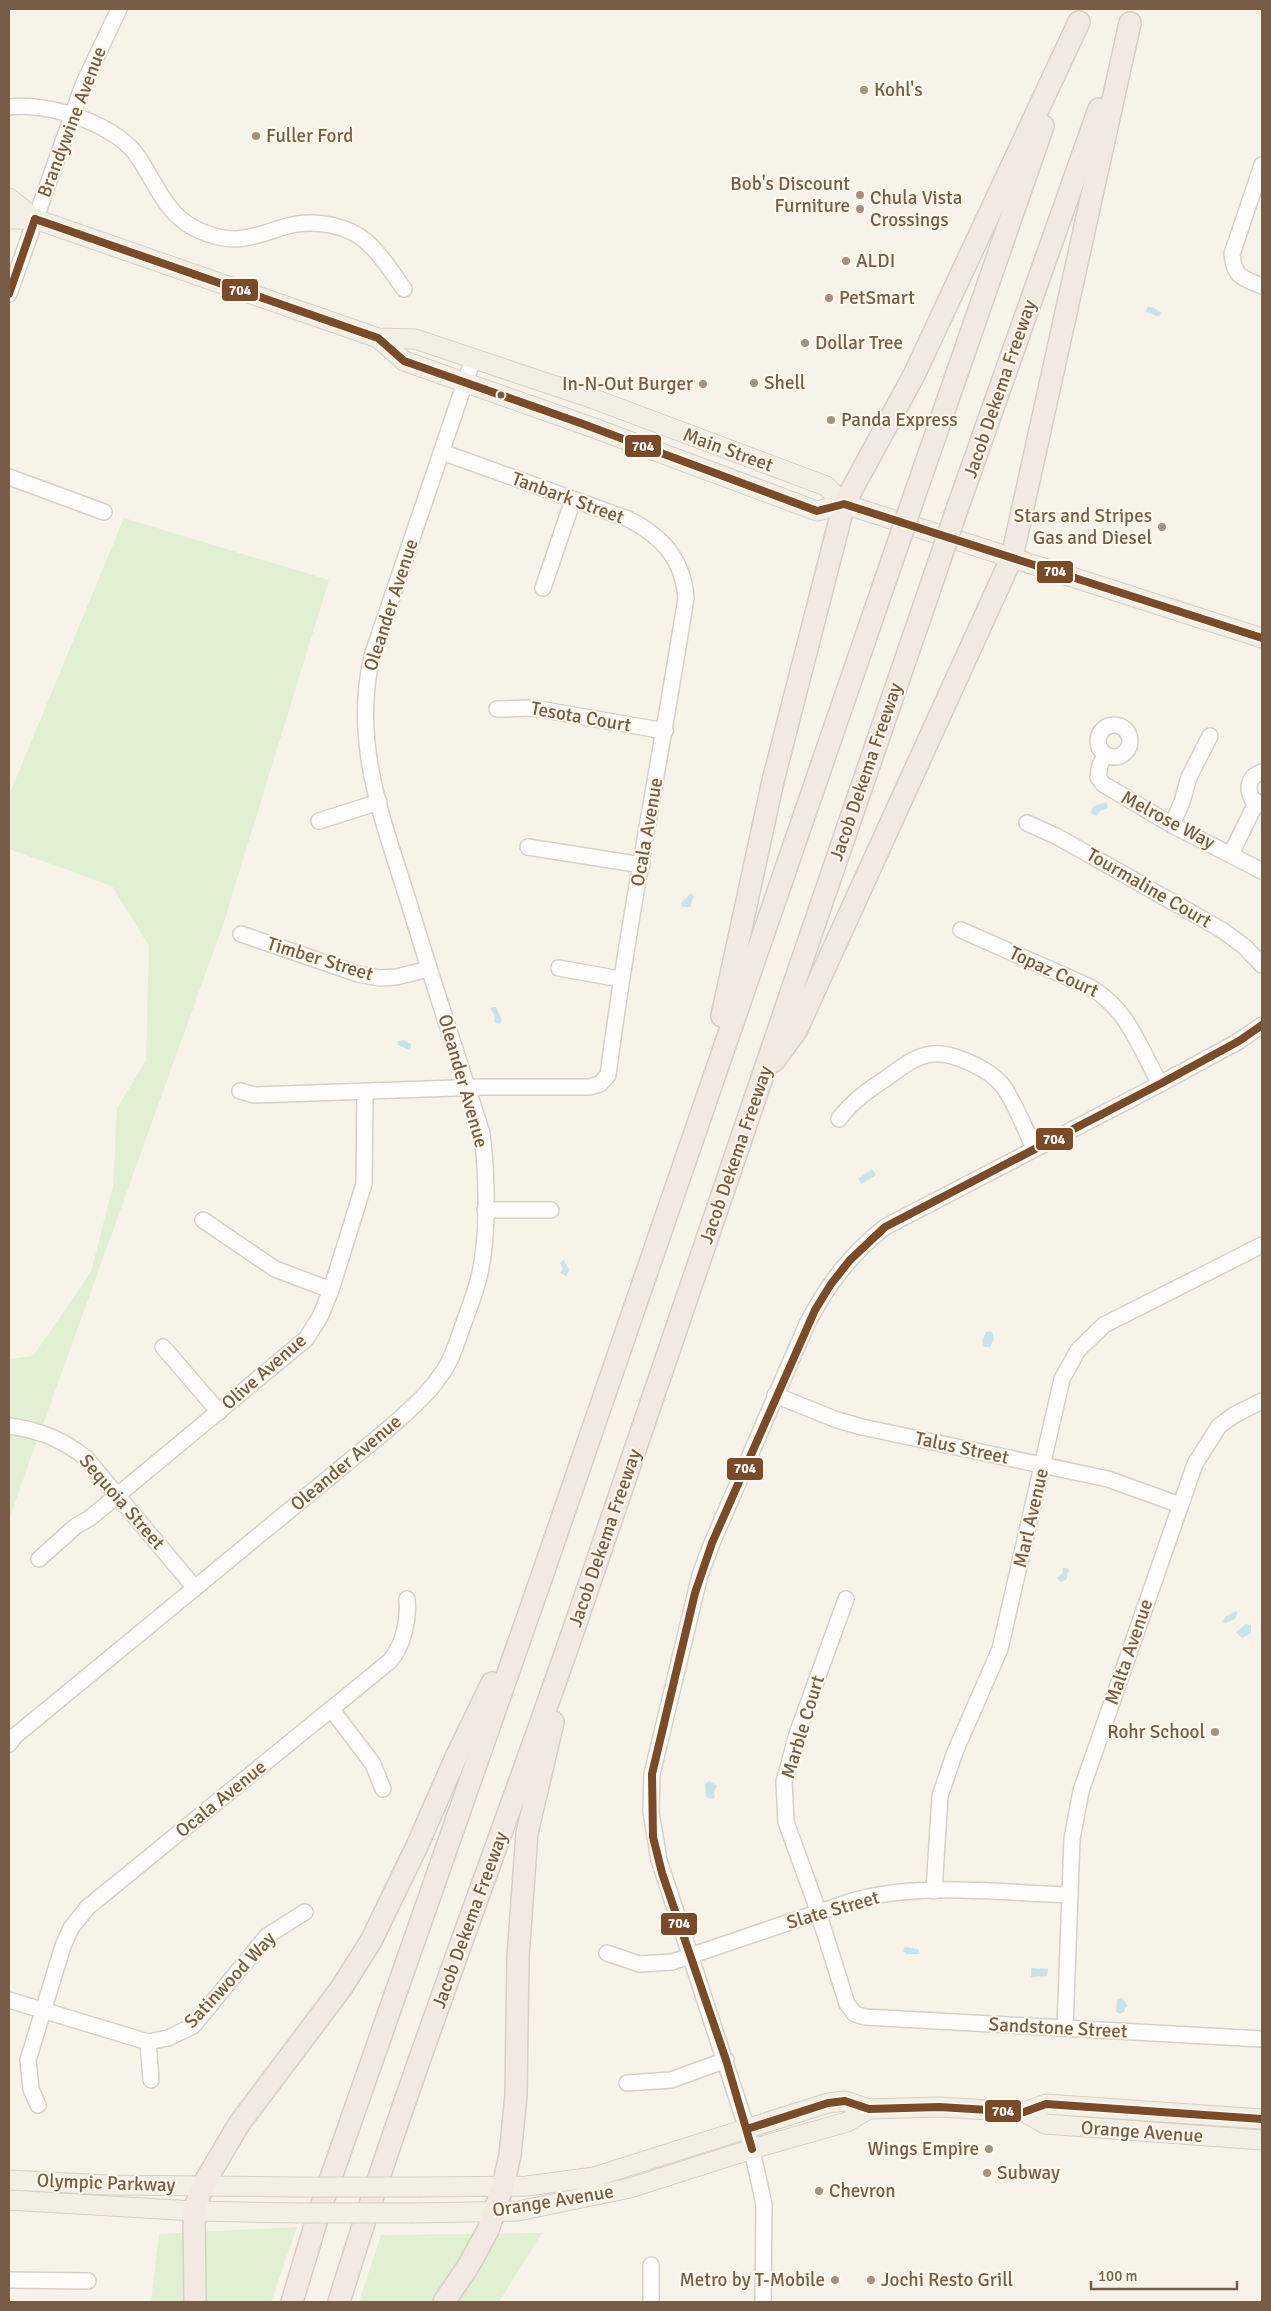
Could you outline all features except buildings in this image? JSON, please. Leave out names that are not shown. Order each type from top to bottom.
[{"type":"highway","points":[[292,2302],[320,2209],[541,1579],[702,1108],[1081,15]]},
{"type":"highway","points":[[702,1108],[773,781],[844,504],[914,375],[1081,15]]},
{"type":"highway","points":[[763,1075],[796,1031],[1012,557],[1132,16]]},
{"type":"highway","name":"Jacob Dekema Freeway","points":[[339,2302],[374,2191],[576,1622],[956,512],[1132,16]]},
{"type":"highway","points":[[195,2302],[194,2211],[202,2185],[239,2124],[342,1987],[371,1941],[541,1579]]},
{"type":"highway","points":[[444,2302],[469,2265],[488,2230],[503,2186],[510,2155],[516,2095],[518,1957],[527,1833],[576,1622]]},
{"type":"main road","name":"Main Street","points":[[9,198],[35,219]]},
{"type":"main road","name":"Main Street","points":[[9,219],[35,219],[378,338],[415,339],[594,399],[826,486],[844,504],[1262,638]]},
{"type":"main road","name":"Main Street","points":[[378,338],[404,361],[583,424],[817,512],[844,504]]},
{"type":"main road","points":[[583,424],[594,399]]},
{"type":"main road","name":"Orange Avenue","points":[[202,2185],[292,2187],[528,2186],[594,2177],[828,2103],[845,2101],[869,2109],[913,2107],[1024,2112],[1046,2104],[1262,2119]]},
{"type":"main road","name":"Orange Avenue","points":[[194,2211],[413,2213],[518,2211],[562,2204],[630,2188],[752,2149],[847,2122],[869,2109]]},
{"type":"main road","name":"Orange Avenue","points":[[1024,2112],[1045,2124],[1262,2140]]},
{"type":"main road","points":[[1163,2113],[1163,2133]]},
{"type":"main road","name":"Olympic Parkway","points":[[9,2180],[108,2185],[202,2185]]},
{"type":"main road","name":"Olympic Parkway","points":[[9,2200],[194,2211]]},
{"type":"street","name":"Brandywine Avenue","points":[[9,294],[83,85],[119,9]]},
{"type":"street","points":[[9,107],[25,105],[47,109],[109,131],[129,147],[140,160],[161,197],[173,213],[195,229],[218,237],[236,239],[265,234],[285,226],[316,223],[336,226],[354,234],[371,246],[404,289]]},
{"type":"street","points":[[1262,165],[1232,254],[1233,267],[1237,274],[1262,286]]},
{"type":"street","name":"Oleander Avenue","points":[[9,1744],[14,1736],[387,1430],[424,1397],[441,1376],[452,1356],[479,1276],[485,1210],[485,1161],[482,1133],[429,969],[379,802],[366,745],[364,717],[367,678],[372,656],[474,359]]},
{"type":"street","name":"Tanbark Street","points":[[442,452],[642,526],[654,535],[675,557],[680,567]]},
{"type":"street","points":[[9,477],[104,512]]},
{"type":"street","points":[[543,588],[574,500]]},
{"type":"street","name":"Ocala Avenue","points":[[467,1088],[590,1087],[600,1084],[608,1075],[620,979],[642,865],[686,598],[685,583],[680,567]]},
{"type":"street","name":"Tesota Court","points":[[497,708],[533,708],[665,732]]},
{"type":"street","points":[[1172,825],[1182,802],[1189,777],[1210,736]]},
{"type":"street","name":"Melrose Way","points":[[1105,755],[1100,765],[1098,777],[1103,784],[1172,825],[1262,871]]},
{"type":"street","points":[[1231,854],[1259,804],[1252,799],[1249,788],[1253,777],[1262,772]]},
{"type":"street","points":[[319,821],[379,802]]},
{"type":"street","name":"Tourmaline Court","points":[[1027,823],[1058,836],[1222,930],[1245,947],[1262,965]]},
{"type":"street","points":[[528,847],[642,865]]},
{"type":"street","name":"Topaz Court","points":[[961,930],[1090,987],[1105,996],[1128,1022],[1160,1084]]},
{"type":"street","name":"Timber Street","points":[[241,934],[358,974],[380,978],[396,977],[429,969]]},
{"type":"street","points":[[559,968],[620,979]]},
{"type":"street","points":[[763,2302],[764,2205],[748,2129],[662,1873],[653,1836],[651,1812],[652,1774],[700,1575],[712,1543],[775,1395],[819,1300],[837,1273],[860,1247],[884,1227],[1160,1084],[1239,1041],[1262,1025]]},
{"type":"street","points":[[839,1119],[847,1108],[912,1060],[934,1053],[964,1060],[987,1071],[1003,1087],[1034,1148]]},
{"type":"street","points":[[240,1090],[254,1095],[364,1093],[467,1088]]},
{"type":"street","name":"Olive Avenue","points":[[39,1559],[76,1526],[90,1518],[306,1340],[320,1317],[331,1290],[364,1184],[364,1093]]},
{"type":"street","points":[[485,1210],[551,1210]]},
{"type":"street","points":[[203,1220],[275,1269],[331,1290]]},
{"type":"street","name":"Marl Avenue","points":[[934,1891],[940,1796],[955,1752],[1000,1649],[1062,1379],[1078,1350],[1104,1325],[1262,1245]]},
{"type":"street","points":[[163,1347],[219,1412]]},
{"type":"street","name":"Talus Street","points":[[775,1395],[837,1420],[862,1427],[1108,1479],[1180,1505]]},
{"type":"street","name":"Malta Avenue","points":[[1065,2028],[1072,1839],[1080,1791],[1195,1464],[1219,1426],[1234,1415],[1262,1401]]},
{"type":"street","name":"Sequoia Street","points":[[9,1426],[33,1429],[65,1443],[86,1458],[194,1587]]},
{"type":"street","name":"Ocala Avenue","points":[[38,2104],[31,2089],[28,2060],[71,1928],[88,1907],[332,1710],[396,1654],[409,1616],[407,1599]]},
{"type":"street","name":"Marble Court","points":[[846,1599],[798,1732],[784,1782],[786,1822],[818,1912],[847,2004],[855,2014]]},
{"type":"street","points":[[332,1710],[373,1764],[384,1790]]},
{"type":"street","name":"Slate Street","points":[[607,1953],[639,1964],[672,1962],[818,1912],[878,1895],[934,1891],[1070,1895]]},
{"type":"street","name":"Satinwood Way","points":[[148,2042],[168,2038],[193,2026],[267,1936],[305,1912]]},
{"type":"street","points":[[9,2000],[148,2042],[152,2080]]},
{"type":"street","name":"Sandstone Street","points":[[855,2014],[865,2017],[1262,2039]]},
{"type":"street","points":[[627,2083],[671,2080],[726,2060]]},
{"type":"street","points":[[650,2266],[651,2302]]},
{"type":"street","points":[[9,2280],[88,2281]]},
{"type":"green space","points":[[124,518],[329,580],[223,925],[9,1519],[9,1359],[33,1356],[91,1272],[113,1186],[117,1108],[146,1061],[149,946],[112,886],[9,849],[9,795]]},
{"type":"green space","points":[[297,2227],[271,2302],[151,2302],[159,2234]]},
{"type":"green space","points":[[542,2233],[499,2302],[359,2302],[381,2235]]},
{"type":"water","points":[[1147,307],[1152,307],[1161,312],[1159,317],[1146,312]]},
{"type":"water","points":[[1106,802],[1108,808],[1100,811],[1097,816],[1090,813],[1094,806]]},
{"type":"water","points":[[691,893],[694,896],[690,907],[682,907],[681,903]]},
{"type":"water","points":[[496,1007],[502,1020],[500,1024],[495,1023],[494,1014],[490,1009]]},
{"type":"water","points":[[404,1040],[411,1044],[410,1050],[397,1045],[398,1041]]},
{"type":"water","points":[[872,1169],[876,1175],[862,1184],[858,1179]]},
{"type":"water","points":[[564,1260],[569,1270],[566,1276],[560,1273],[563,1269],[560,1263]]},
{"type":"water","points":[[986,1332],[993,1333],[994,1339],[990,1347],[984,1347],[982,1341]]},
{"type":"water","points":[[1063,1568],[1069,1570],[1066,1580],[1060,1582],[1057,1578],[1062,1574]]},
{"type":"water","points":[[1236,1611],[1238,1613],[1235,1619],[1226,1623],[1223,1622],[1225,1617]]},
{"type":"water","points":[[1246,1624],[1251,1625],[1251,1633],[1242,1638],[1236,1632]]},
{"type":"water","points":[[709,1781],[717,1786],[714,1792],[715,1797],[712,1799],[706,1797],[705,1784]]},
{"type":"water","points":[[905,1947],[918,1949],[920,1954],[907,1954],[903,1951]]},
{"type":"water","points":[[1031,1968],[1048,1969],[1047,1976],[1031,1977]]},
{"type":"water","points":[[1122,1998],[1128,2006],[1120,2014],[1116,2012],[1117,1999]]},
{"type":"transit line","name":"704","points":[[35,219],[378,338],[404,361],[583,424],[817,511],[844,504],[1262,638]]},
{"type":"transit line","name":"704","points":[[9,294],[35,219]]},
{"type":"transit line","name":"704","points":[[752,2149],[726,2060],[662,1873],[653,1837],[652,1774],[695,1593],[712,1543],[815,1310],[831,1284],[850,1260],[885,1227],[1160,1084],[1239,1041],[1262,1025]]},
{"type":"transit line","name":"704","points":[[747,2129],[828,2103],[845,2101],[869,2109],[939,2107],[1024,2112],[1046,2104],[1262,2119]]},
{"type":"place","name":"Kohl's","points":[[864,90]]},
{"type":"place","name":"Fuller Ford","points":[[256,136]]},
{"type":"place","name":"Bob's Discount Furniture","points":[[860,195]]},
{"type":"place","name":"Chula Vista Crossings","points":[[860,209]]},
{"type":"place","name":"ALDI","points":[[846,261]]},
{"type":"place","name":"PetSmart","points":[[829,298]]},
{"type":"place","name":"Dollar Tree","points":[[805,343]]},
{"type":"place","name":"Shell","points":[[754,383]]},
{"type":"place","name":"In-N-Out Burger","points":[[703,384]]},
{"type":"place","name":"Panda Express","points":[[831,420]]},
{"type":"place","name":"Stars and Stripes Gas and Diesel","points":[[1162,527]]},
{"type":"place","name":"Rohr School","points":[[1215,1732]]},
{"type":"place","name":"Wings Empire","points":[[989,2149]]},
{"type":"place","name":"Subway","points":[[987,2173]]},
{"type":"place","name":"Chevron","points":[[819,2191]]},
{"type":"place","name":"Metro by T-Mobile","points":[[835,2280]]},
{"type":"place","name":"Jochi Resto Grill","points":[[871,2280]]}]
